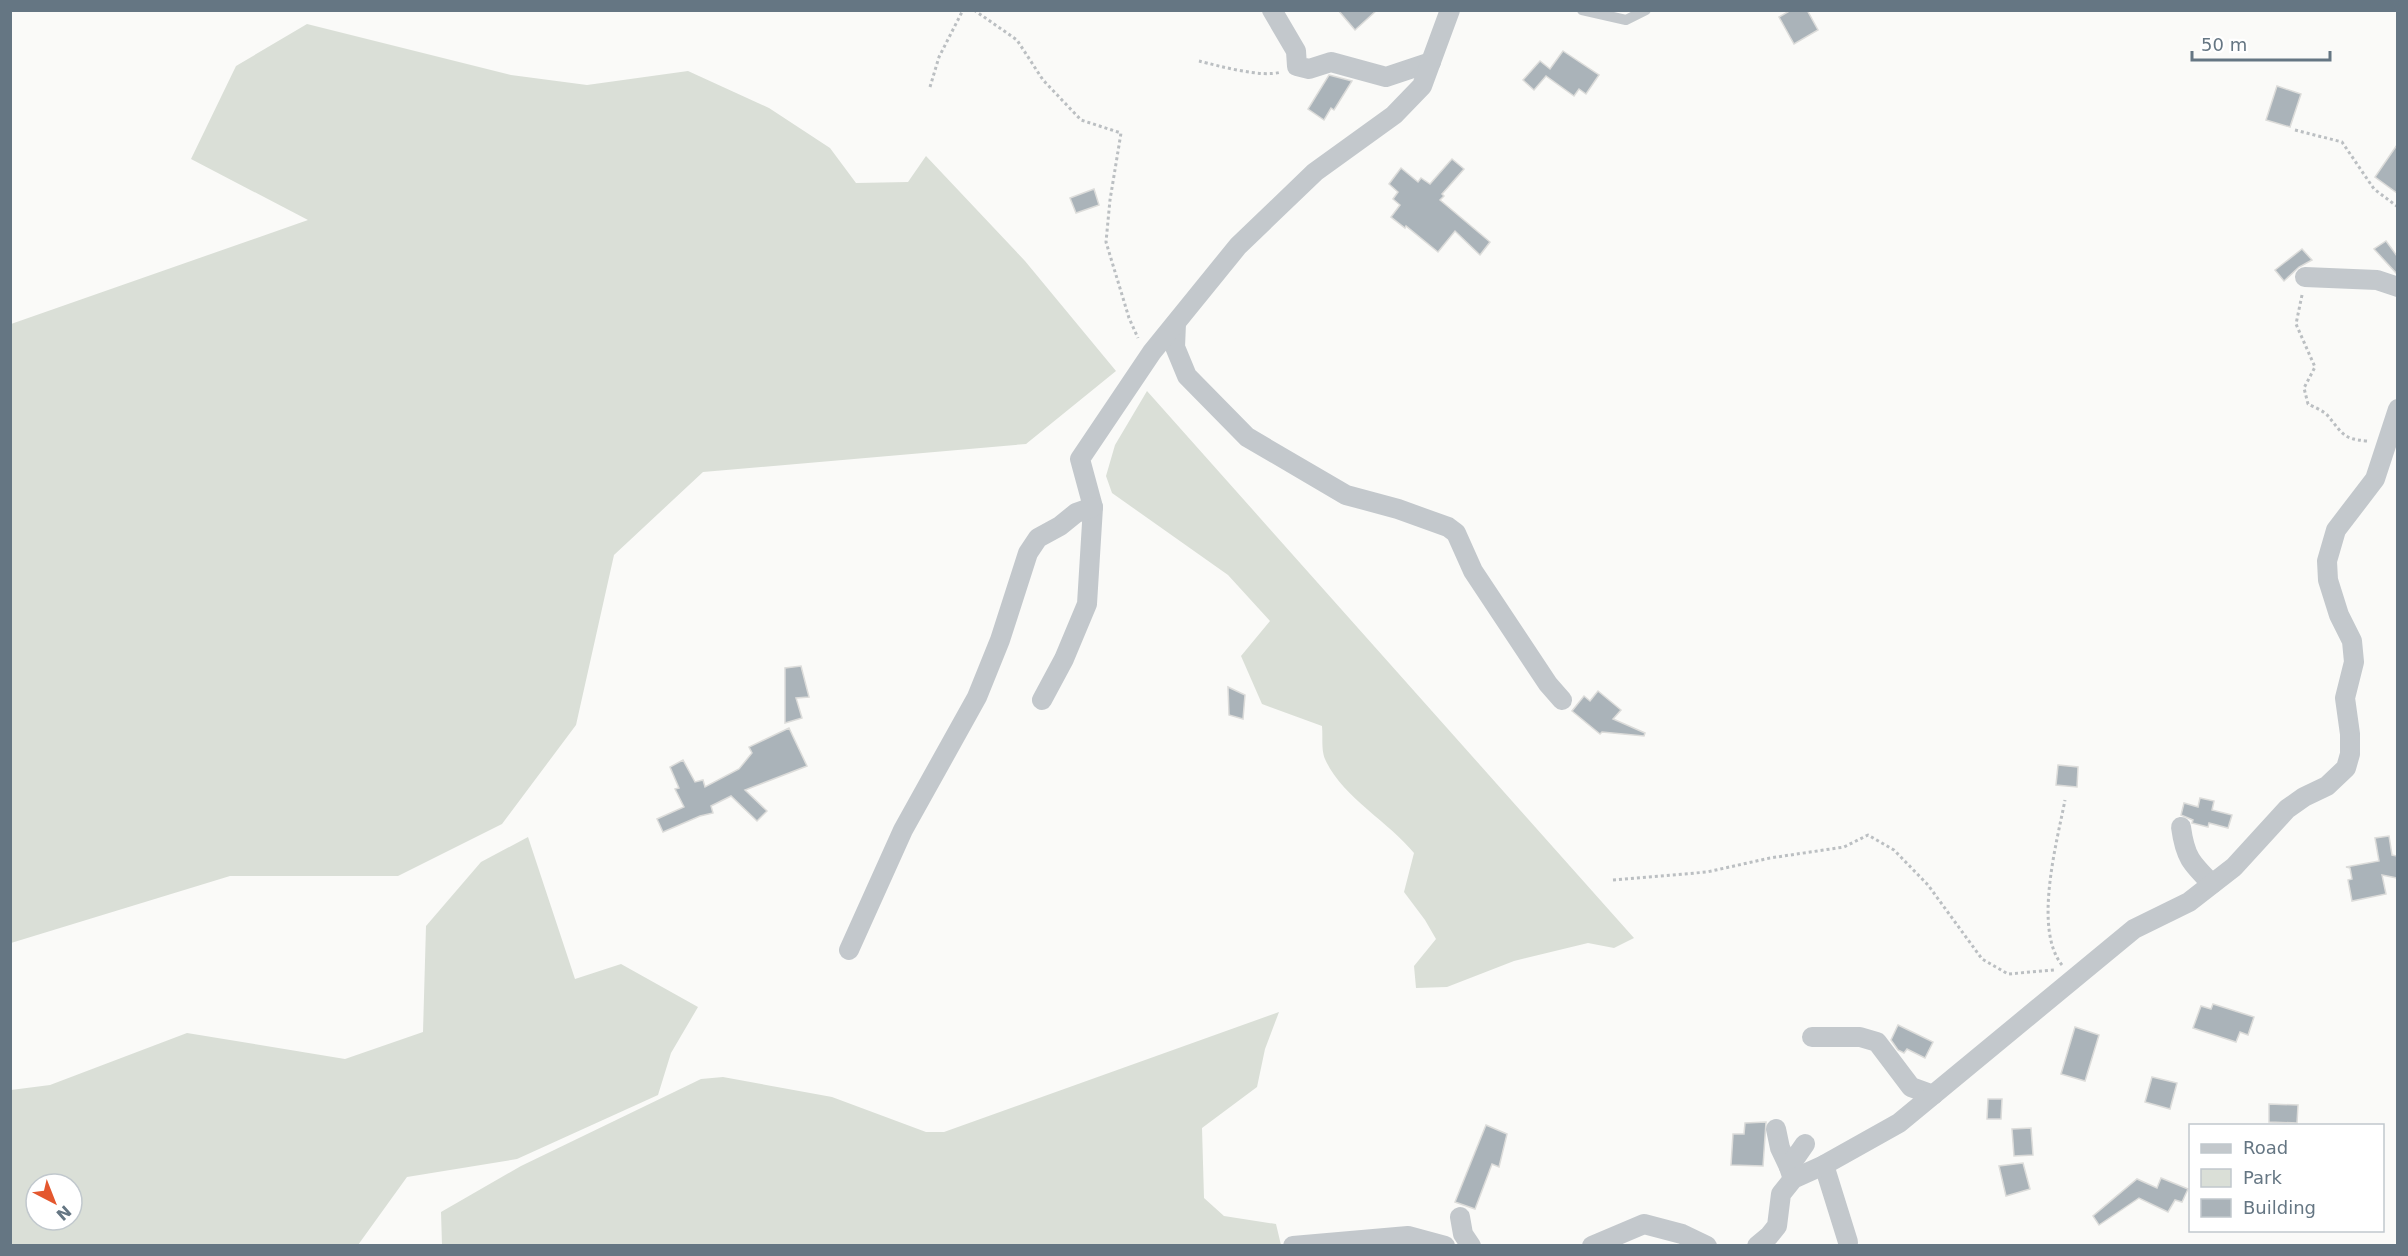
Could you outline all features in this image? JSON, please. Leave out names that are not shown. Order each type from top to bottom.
[{"type":"street","points":[[1272,10],[1296,51],[1297,66],[1309,69],[1331,62],[1386,77],[1431,62]]},
{"type":"street","points":[[1042,700],[1064,659],[1087,604],[1093,507],[1080,459],[1170,330],[1238,246],[1315,172],[1394,115],[1422,86],[1450,10]]},
{"type":"street","points":[[2306,277],[2377,280],[2397,286]]},
{"type":"street","points":[[1170,330],[1187,376],[1247,437],[1346,495],[1398,509],[1448,527],[1456,533],[1473,571],[1535,665],[1562,700]]},
{"type":"street","points":[[1791,1173],[1824,1165],[1899,1123],[2134,929],[2189,902],[2234,867],[2287,809],[2304,796],[2327,786],[2346,768],[2350,753],[2350,734],[2345,698],[2354,662],[2352,641],[2339,615],[2328,580],[2327,561],[2336,530],[2375,478],[2397,409]]},
{"type":"street","points":[[849,951],[903,830],[976,697],[1000,640],[1028,553],[1038,538],[1060,526],[1076,513],[1093,507]]},
{"type":"street","points":[[2181,827],[2184,850],[2193,865],[2212,884]]},
{"type":"street","points":[[1812,1037],[1860,1037],[1877,1042],[1911,1088],[1933,1095]]},
{"type":"street","points":[[1776,1129],[1780,1148],[1791,1173]]},
{"type":"street","points":[[1764,1242],[1777,1226],[1781,1194],[1804,1144]]},
{"type":"street","points":[[1824,1165],[1848,1242]]},
{"type":"street","points":[[1460,1217],[1463,1234],[1471,1245]]},
{"type":"street","points":[[1592,1245],[1644,1224],[1682,1234],[1707,1245]]},
{"type":"street","points":[[1293,1245],[1406,1241],[1445,1245]]},
{"type":"lane","points":[[1582,10],[1626,20],[1646,10]]},
{"type":"path","points":[[930,87],[939,57],[963,10]]},
{"type":"path","points":[[974,10],[1017,40],[1043,80],[1081,120],[1121,134],[1110,200],[1106,243],[1129,318],[1140,344],[1170,330]]},
{"type":"path","points":[[1199,61],[1232,70],[1274,74],[1297,66]]},
{"type":"path","points":[[2295,130],[2342,142],[2373,189],[2397,207]]},
{"type":"path","points":[[2306,277],[2296,324],[2315,367],[2304,388],[2308,404],[2327,414],[2338,432],[2351,440],[2387,441]]},
{"type":"path","points":[[1613,880],[1707,872],[1770,858],[1844,847],[1868,835],[1894,850],[1928,885],[1982,959],[2008,974],[2037,973],[2066,968],[2056,957],[2050,933],[2049,900],[2065,800]]},
{"type":"green space","points":[[307,24],[511,75],[587,85],[688,71],[769,108],[830,148],[856,183],[908,182],[926,156],[1025,261],[1116,371],[1026,444],[703,472],[614,555],[576,725],[502,824],[398,876],[230,876],[11,943],[11,324],[308,220],[191,159],[236,66]]},
{"type":"green space","points":[[1147,391],[1634,938],[1614,948],[1588,943],[1514,961],[1447,987],[1416,988],[1414,966],[1436,939],[1404,892],[1414,853],[1392,830],[1354,797],[1332,772],[1324,755],[1322,726],[1262,704],[1241,656],[1270,621],[1228,575],[1112,493],[1106,476],[1115,445]]},
{"type":"green space","points":[[528,837],[575,979],[621,964],[698,1007],[671,1053],[658,1095],[517,1159],[407,1177],[358,1245],[11,1245],[11,1090],[50,1085],[187,1033],[345,1059],[423,1032],[426,926],[481,862]]},
{"type":"green space","points":[[1279,1012],[1265,1049],[1257,1087],[1202,1128],[1204,1198],[1224,1216],[1276,1224],[1281,1245],[442,1245],[441,1212],[521,1166],[701,1079],[723,1077],[832,1097],[926,1132],[944,1132]]},
{"type":"building","points":[[1338,10],[1377,10],[1355,30]]},
{"type":"building","points":[[1791,10],[1807,10],[1818,30],[1794,44],[1779,17]]},
{"type":"building","points":[[1563,51],[1599,75],[1586,94],[1579,89],[1574,96],[1546,76],[1534,90],[1523,80],[1540,61],[1550,69]]},
{"type":"building","points":[[1329,75],[1352,81],[1334,110],[1331,108],[1324,120],[1308,109]]},
{"type":"building","points":[[2277,86],[2301,94],[2290,127],[2266,120]]},
{"type":"building","points":[[2397,145],[2397,193],[2375,177]]},
{"type":"building","points":[[1452,159],[1464,169],[1442,194],[1444,196],[1440,200],[1490,242],[1480,255],[1455,231],[1438,252],[1391,217],[1400,205],[1393,199],[1398,192],[1389,184],[1401,168],[1418,182],[1421,178],[1430,184]]},
{"type":"building","points":[[1094,189],[1099,205],[1076,213],[1070,198]]},
{"type":"building","points":[[2386,241],[2397,256],[2397,274],[2374,249]]},
{"type":"building","points":[[2302,249],[2312,260],[2299,267],[2284,281],[2275,270]]},
{"type":"building","points":[[801,666],[809,697],[796,698],[802,718],[785,723],[785,668]]},
{"type":"building","points":[[1228,687],[1245,695],[1243,719],[1229,715]]},
{"type":"building","points":[[1598,691],[1621,710],[1613,719],[1645,733],[1644,736],[1602,732],[1600,734],[1572,711],[1584,696],[1590,701]]},
{"type":"building","points":[[789,728],[807,766],[745,790],[767,811],[757,821],[731,796],[711,806],[713,813],[700,816],[663,832],[657,819],[684,807],[675,789],[679,788],[670,767],[683,760],[695,782],[703,780],[705,787],[739,769],[752,753],[749,747]]},
{"type":"building","points":[[2058,765],[2078,767],[2077,787],[2056,785]]},
{"type":"building","points":[[2200,798],[2214,801],[2212,810],[2232,815],[2228,828],[2209,823],[2208,827],[2192,823],[2193,820],[2181,815],[2184,803],[2198,807]]},
{"type":"building","points":[[2389,836],[2392,855],[2397,856],[2397,878],[2382,875],[2386,894],[2352,901],[2348,880],[2352,879],[2350,868],[2346,867],[2379,861],[2375,838]]},
{"type":"building","points":[[2213,1004],[2254,1017],[2248,1035],[2240,1032],[2236,1042],[2193,1028],[2201,1006],[2211,1009]]},
{"type":"building","points":[[1898,1025],[1933,1042],[1925,1058],[1907,1049],[1904,1053],[1898,1050],[1891,1040]]},
{"type":"building","points":[[2075,1027],[2099,1035],[2085,1081],[2061,1074]]},
{"type":"building","points":[[2152,1077],[2177,1083],[2170,1109],[2145,1102]]},
{"type":"building","points":[[1988,1099],[2002,1099],[2001,1119],[1987,1119]]},
{"type":"building","points":[[2269,1104],[2298,1105],[2297,1123],[2269,1122]]},
{"type":"building","points":[[1766,1122],[1763,1166],[1731,1165],[1733,1134],[1744,1134],[1745,1123]]},
{"type":"building","points":[[1486,1125],[1507,1134],[1499,1167],[1492,1164],[1475,1209],[1455,1202]]},
{"type":"building","points":[[2031,1128],[2033,1155],[2014,1156],[2012,1129]]},
{"type":"building","points":[[2023,1163],[2030,1189],[2006,1196],[1999,1166]]},
{"type":"building","points":[[2161,1178],[2188,1189],[2182,1202],[2175,1200],[2168,1212],[2139,1198],[2099,1225],[2093,1216],[2137,1179],[2157,1188]]}]
